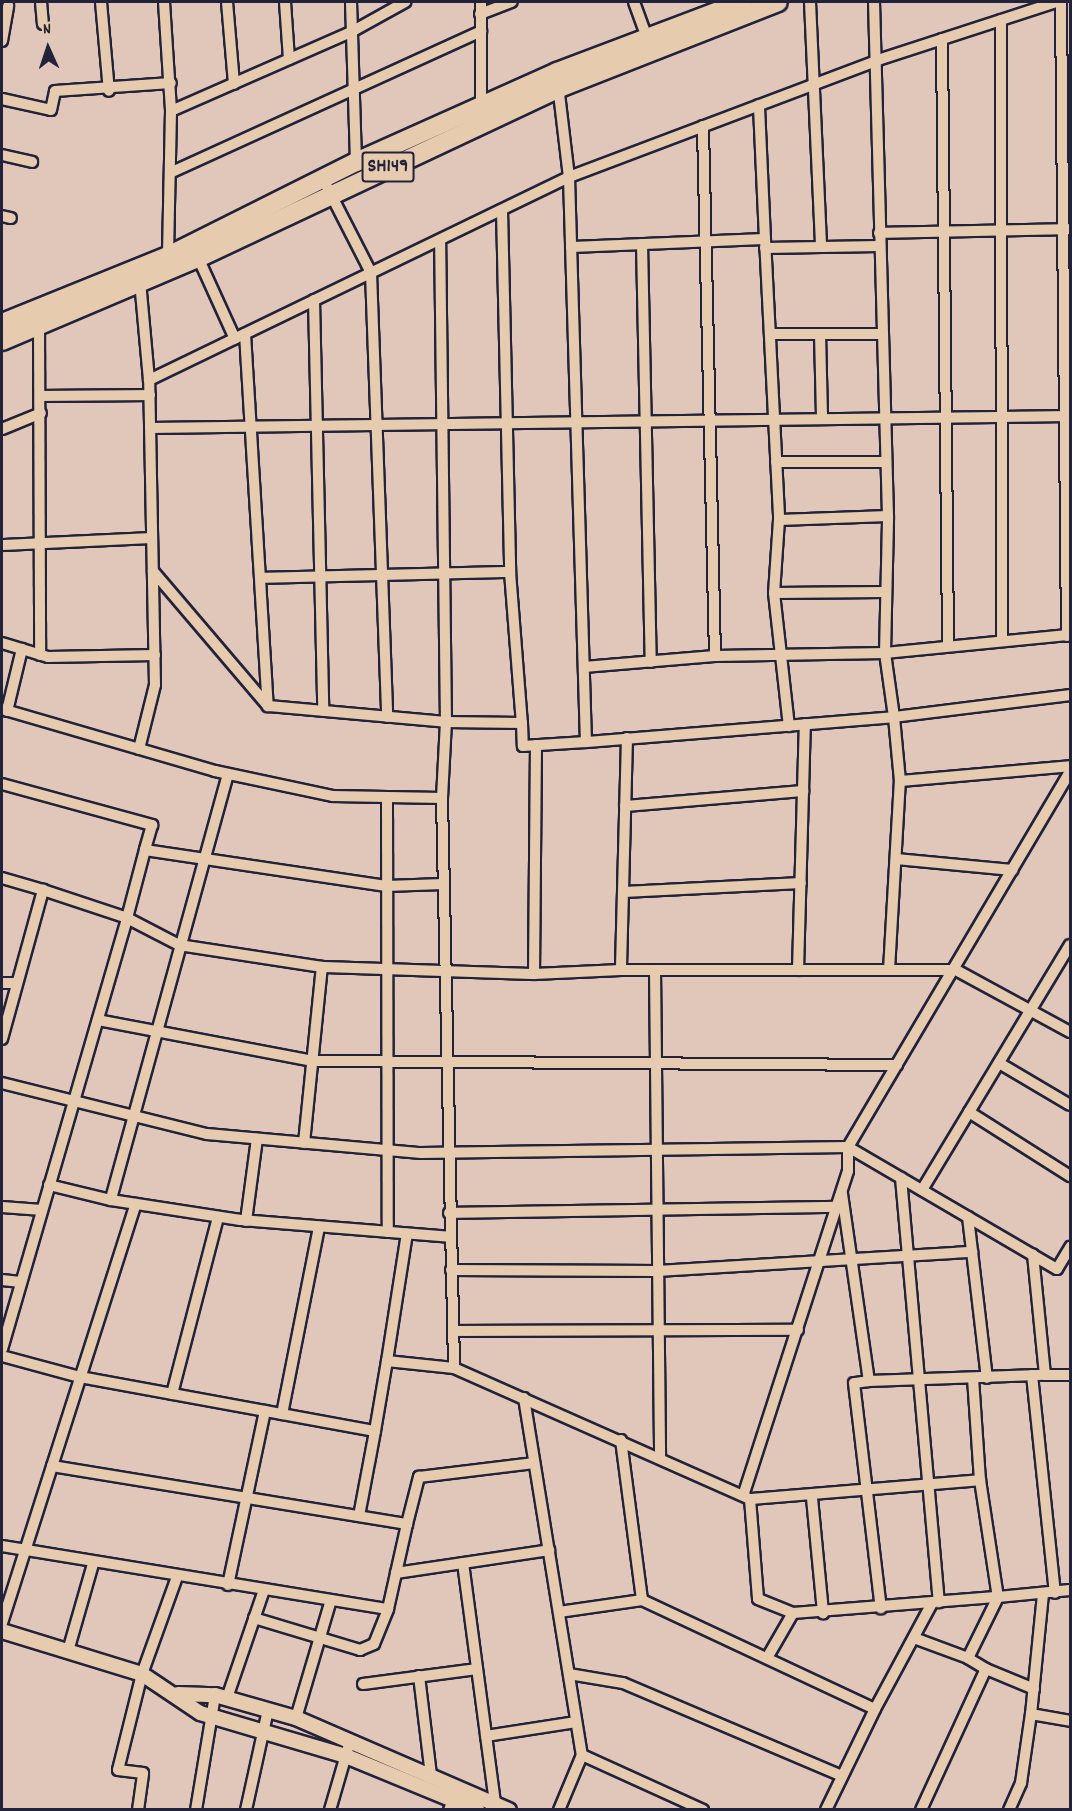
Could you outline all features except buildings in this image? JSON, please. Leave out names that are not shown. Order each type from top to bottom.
[{"type":"main road","name":"SH149","points":[[2,341],[140,282],[195,251],[327,186],[646,38],[716,6],[742,2]]},
{"type":"main road","name":"SH149","points":[[327,186],[357,162],[481,106],[778,2]]},
{"type":"main road","name":"SH149","points":[[2,323],[168,256],[195,251]]},
{"type":"street","points":[[41,2],[43,24]]},
{"type":"street","points":[[101,2],[109,91]]},
{"type":"street","points":[[164,2],[171,83],[172,172],[168,256]]},
{"type":"street","points":[[227,2],[234,84]]},
{"type":"street","points":[[285,2],[290,59]]},
{"type":"street","points":[[351,2],[356,87],[357,162]]},
{"type":"street","points":[[171,111],[353,31],[405,2]]},
{"type":"street","points":[[481,2],[481,106]]},
{"type":"street","points":[[480,14],[512,2]]},
{"type":"street","points":[[634,2],[646,38]]},
{"type":"street","points":[[810,2],[816,83],[821,247]]},
{"type":"street","points":[[874,2],[878,60],[879,246],[888,516],[885,653],[900,781],[889,970]]},
{"type":"street","points":[[149,380],[569,177],[878,60],[1059,2],[1066,230],[1069,635],[885,653],[715,656],[584,667]]},
{"type":"street","points":[[2,41],[8,6]]},
{"type":"street","points":[[1001,20],[1004,416],[1002,641]]},
{"type":"street","points":[[172,172],[481,32]]},
{"type":"street","points":[[942,39],[948,646]]},
{"type":"street","points":[[558,80],[569,177],[586,742]]},
{"type":"street","points":[[2,99],[51,110],[55,91],[109,91],[171,83]]},
{"type":"street","points":[[759,105],[779,520],[774,593],[777,656],[789,726]]},
{"type":"street","points":[[703,126],[714,419],[715,656]]},
{"type":"street","points":[[2,155],[32,162]]},
{"type":"street","points":[[327,186],[371,273],[387,717]]},
{"type":"street","points":[[502,210],[510,572],[523,746],[894,717],[1071,694]]},
{"type":"street","points":[[879,233],[1066,230]]},
{"type":"street","points":[[440,240],[447,573],[446,722],[442,798],[443,884],[447,1153],[454,1368]]},
{"type":"street","points":[[571,247],[707,241],[821,247],[879,246]]},
{"type":"street","points":[[642,244],[651,662]]},
{"type":"street","points":[[195,251],[240,336],[253,427],[268,706]]},
{"type":"street","points":[[139,749],[155,685],[150,395],[140,282]]},
{"type":"street","points":[[314,300],[319,426],[323,711]]},
{"type":"street","points":[[39,325],[42,396],[38,543],[40,655]]},
{"type":"street","points":[[770,334],[882,334]]},
{"type":"street","points":[[820,334],[822,417]]},
{"type":"street","points":[[42,396],[150,395]]},
{"type":"street","points":[[2,429],[41,413]]},
{"type":"street","points":[[150,428],[885,416],[1067,416]]},
{"type":"street","points":[[776,462],[886,462]]},
{"type":"street","points":[[779,520],[888,516]]},
{"type":"street","points":[[2,545],[153,538]]},
{"type":"street","points":[[153,570],[268,706],[446,722],[522,723]]},
{"type":"street","points":[[261,578],[510,572]]},
{"type":"street","points":[[774,593],[885,592]]},
{"type":"street","points":[[2,643],[40,655],[155,655]]},
{"type":"street","points":[[22,650],[4,710],[228,774],[333,796],[442,798]]},
{"type":"street","points":[[798,970],[805,724]]},
{"type":"street","points":[[621,970],[627,738]]},
{"type":"street","points":[[534,974],[536,745]]},
{"type":"street","points":[[900,781],[1071,766]]},
{"type":"street","points":[[1071,771],[1012,870],[957,970],[848,1147],[842,1191],[747,1496],[757,1596],[793,1613],[823,1613],[1071,1590]]},
{"type":"street","points":[[111,1200],[132,1116],[228,774]]},
{"type":"street","points":[[2,784],[152,825],[2,1349]]},
{"type":"street","points":[[625,806],[803,791]]},
{"type":"street","points":[[387,797],[385,970],[388,1232]]},
{"type":"street","points":[[145,850],[203,861],[386,886],[443,884]]},
{"type":"street","points":[[896,859],[1012,870]]},
{"type":"street","points":[[2,878],[127,918],[179,945],[322,967],[445,973],[534,974],[621,970],[957,970],[1033,1007],[1071,1032]]},
{"type":"street","points":[[624,892],[801,883]]},
{"type":"street","points":[[2,1039],[43,890]]},
{"type":"street","points":[[922,1190],[1033,1007],[1067,957],[1071,945]]},
{"type":"street","points":[[304,1143],[322,967]]},
{"type":"street","points":[[655,970],[660,1457]]},
{"type":"street","points":[[2,983],[17,983]]},
{"type":"street","points":[[98,1020],[312,1061],[655,1061],[897,1065]]},
{"type":"street","points":[[999,1063],[1071,1105]]},
{"type":"street","points":[[2,1083],[207,1134],[387,1150],[447,1153],[656,1146],[848,1147],[1057,1269],[1071,1247]]},
{"type":"street","points":[[969,1112],[1071,1176]]},
{"type":"street","points":[[246,1221],[257,1139]]},
{"type":"street","points":[[826,1809],[875,1709],[936,1603],[922,1381],[901,1178]]},
{"type":"street","points":[[49,1185],[111,1200],[246,1221],[450,1237]]},
{"type":"street","points":[[842,1191],[869,1381]]},
{"type":"street","points":[[2,1623],[136,1204]]},
{"type":"street","points":[[2,1207],[42,1210]]},
{"type":"street","points":[[449,1213],[656,1212],[836,1207]]},
{"type":"street","points":[[172,1394],[218,1217]]},
{"type":"street","points":[[968,1217],[987,1378]]},
{"type":"street","points":[[282,1414],[319,1227]]},
{"type":"street","points":[[359,1516],[408,1234]]},
{"type":"street","points":[[451,1270],[657,1271],[972,1252]]},
{"type":"street","points":[[1033,1255],[1045,1375]]},
{"type":"street","points":[[2,1280],[21,1282]]},
{"type":"street","points":[[453,1331],[658,1328],[798,1330]]},
{"type":"street","points":[[2,1356],[80,1377],[375,1431]]},
{"type":"street","points":[[387,1361],[454,1368],[747,1496],[812,1498],[980,1480]]},
{"type":"street","points":[[881,1608],[863,1492],[854,1383],[1071,1375]]},
{"type":"street","points":[[1032,1376],[1055,1593]]},
{"type":"street","points":[[968,1658],[998,1597],[980,1480],[973,1378]]},
{"type":"street","points":[[524,1398],[582,1755],[560,1809]]},
{"type":"street","points":[[228,1585],[249,1498],[265,1411]]},
{"type":"street","points":[[621,1440],[642,1600]]},
{"type":"street","points":[[254,1618],[367,1649],[388,1609],[419,1477],[534,1463]]},
{"type":"street","points":[[52,1466],[407,1524]]},
{"type":"street","points":[[812,1498],[823,1613]]},
{"type":"street","points":[[2,1546],[24,1554],[388,1609]]},
{"type":"street","points":[[396,1573],[549,1550]]},
{"type":"street","points":[[463,1563],[495,1803]]},
{"type":"street","points":[[68,1651],[93,1564]]},
{"type":"street","points":[[138,1809],[143,1773],[118,1770],[142,1674],[177,1577]]},
{"type":"street","points":[[196,1809],[212,1716],[264,1590]]},
{"type":"street","points":[[1009,1809],[1022,1783],[1043,1594]]},
{"type":"street","points":[[296,1718],[331,1600]]},
{"type":"street","points":[[559,1612],[642,1600],[875,1709]]},
{"type":"street","points":[[767,1658],[793,1613]]},
{"type":"street","points":[[2,1631],[142,1674],[178,1694],[191,1709],[345,1756],[477,1809]]},
{"type":"street","points":[[914,1638],[968,1658],[986,1669],[1034,1689]]},
{"type":"street","points":[[363,1684],[477,1669]]},
{"type":"street","points":[[921,1809],[986,1669]]},
{"type":"street","points":[[569,1674],[623,1683],[842,1776]]},
{"type":"street","points":[[419,1676],[431,1775]]},
{"type":"street","points":[[178,1694],[221,1697],[296,1718],[431,1775],[454,1799],[495,1803],[509,1809]]},
{"type":"street","points":[[246,1809],[268,1710]]},
{"type":"street","points":[[1031,1714],[1071,1721]]},
{"type":"street","points":[[486,1736],[576,1722]]},
{"type":"street","points":[[330,1809],[350,1741]]},
{"type":"street","points":[[582,1755],[703,1809]]}]
